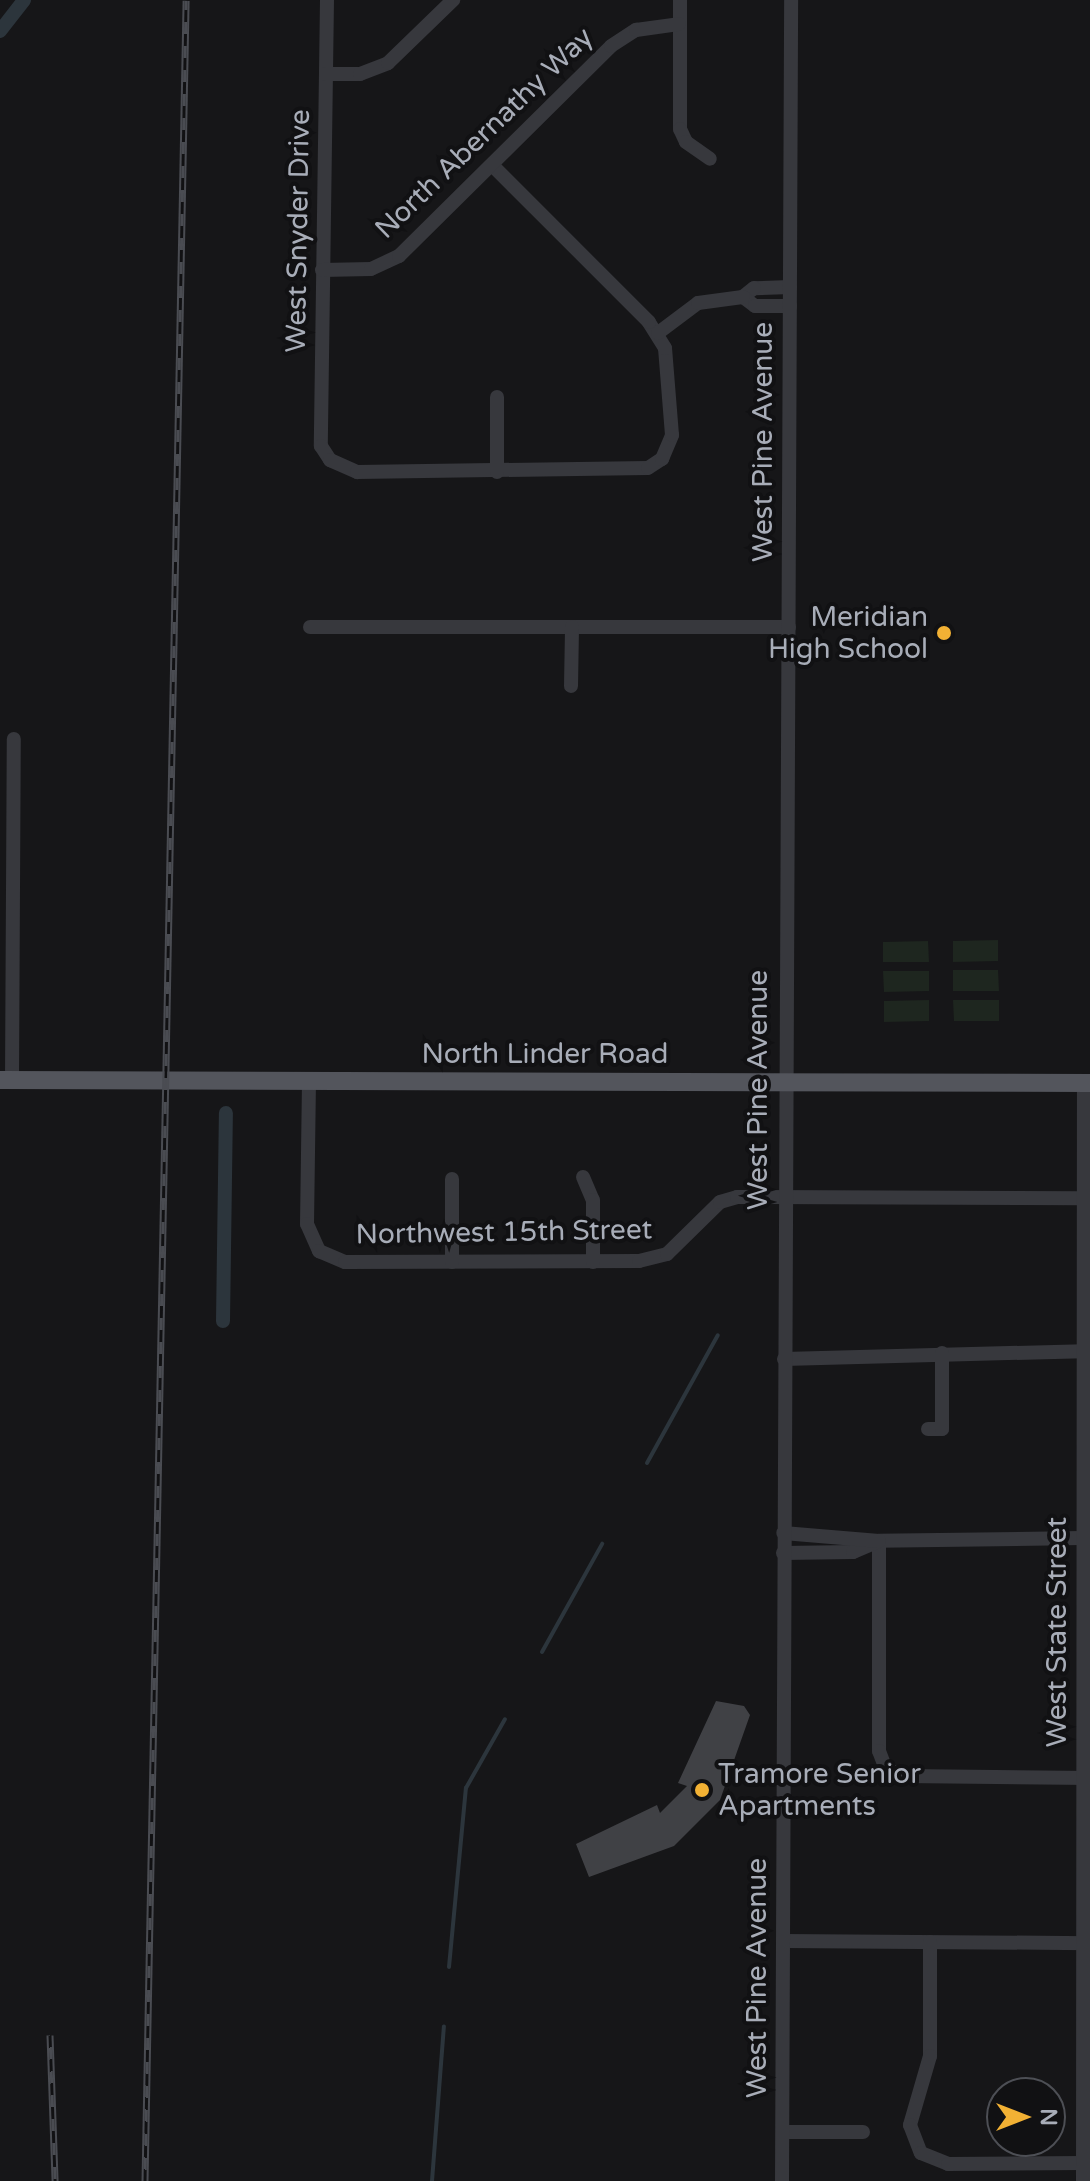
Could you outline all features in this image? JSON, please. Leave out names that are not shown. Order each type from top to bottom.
[{"type":"main road","name":"North Linder Road","points":[[6,1080],[1087,1083]]},
{"type":"street","name":"West Snyder Drive","points":[[327,0],[321,446],[330,460],[357,472],[497,472]]},
{"type":"street","points":[[326,74],[360,74],[388,63],[453,0]]},
{"type":"street","points":[[680,0],[680,129],[697,153],[710,159]]},
{"type":"street","name":"West Pine Avenue","points":[[782,2181],[784,1082],[791,0]]},
{"type":"street","name":"North Abernathy Way","points":[[322,270],[371,269],[399,256],[622,37],[650,26],[679,24]]},
{"type":"street","points":[[492,165],[658,333],[671,376],[672,435],[662,459],[635,470],[497,472],[497,397]]},
{"type":"street","points":[[658,333],[698,303],[743,297],[754,288],[790,287]]},
{"type":"street","points":[[743,297],[755,306],[790,306]]},
{"type":"street","points":[[310,627],[789,627]]},
{"type":"street","points":[[571,686],[572,627]]},
{"type":"street","points":[[6,1080],[14,739]]},
{"type":"street","name":"Northwest 15th Street","points":[[309,1081],[307,1224],[319,1251],[345,1262],[593,1262],[667,1254],[716,1196],[1083,1198]]},
{"type":"street","name":"West State Street","points":[[1083,2181],[1087,1943],[1082,1538],[1083,1198],[1087,1083]]},
{"type":"street","points":[[583,1177],[593,1200],[593,1262]]},
{"type":"street","points":[[452,1179],[452,1262]]},
{"type":"street","points":[[784,1359],[1083,1351]]},
{"type":"street","points":[[928,1429],[942,1429],[942,1353]]},
{"type":"street","points":[[783,1533],[879,1541],[1082,1538]]},
{"type":"street","points":[[783,1553],[853,1552],[879,1541]]},
{"type":"street","points":[[879,1541],[879,1751],[886,1769],[904,1776],[1086,1778]]},
{"type":"street","points":[[784,1941],[1087,1943]]},
{"type":"street","points":[[930,1942],[929,2071],[910,2125],[921,2153],[948,2164],[1083,2163]]},
{"type":"street","points":[[783,2132],[863,2132]]},
{"type":"shaded area","points":[[998,940],[998,961],[953,962],[953,941]]},
{"type":"shaded area","points":[[928,941],[929,962],[883,962],[883,942]]},
{"type":"shaded area","points":[[953,970],[998,970],[999,991],[953,991]]},
{"type":"shaded area","points":[[883,971],[929,971],[929,991],[884,992]]},
{"type":"shaded area","points":[[929,1000],[929,1021],[884,1022],[884,1001]]},
{"type":"shaded area","points":[[953,1000],[999,1000],[999,1021],[954,1021]]},
{"type":"building","name":"Tramore Senior Apartments","points":[[716,1701],[744,1706],[750,1715],[720,1800],[674,1846],[589,1877],[576,1844],[657,1805],[660,1813],[687,1786],[678,1783]]},
{"type":"waterway","points":[[0,31],[24,0]]},
{"type":"waterway","points":[[223,1321],[226,1113]]},
{"type":"waterway","points":[[647,1463],[718,1335]]},
{"type":"waterway","points":[[542,1652],[602,1544]]},
{"type":"waterway","points":[[449,1967],[466,1788],[505,1719]]},
{"type":"waterway","points":[[432,2181],[444,2026]]},
{"type":"railway","points":[[145,2181],[186,0]]},
{"type":"railway","points":[[50,2035],[55,2181]]},
{"type":"place","name":"Meridian High School","points":[[944,633]]},
{"type":"place","name":"Tramore Senior Apartments","points":[[702,1790]]}]
